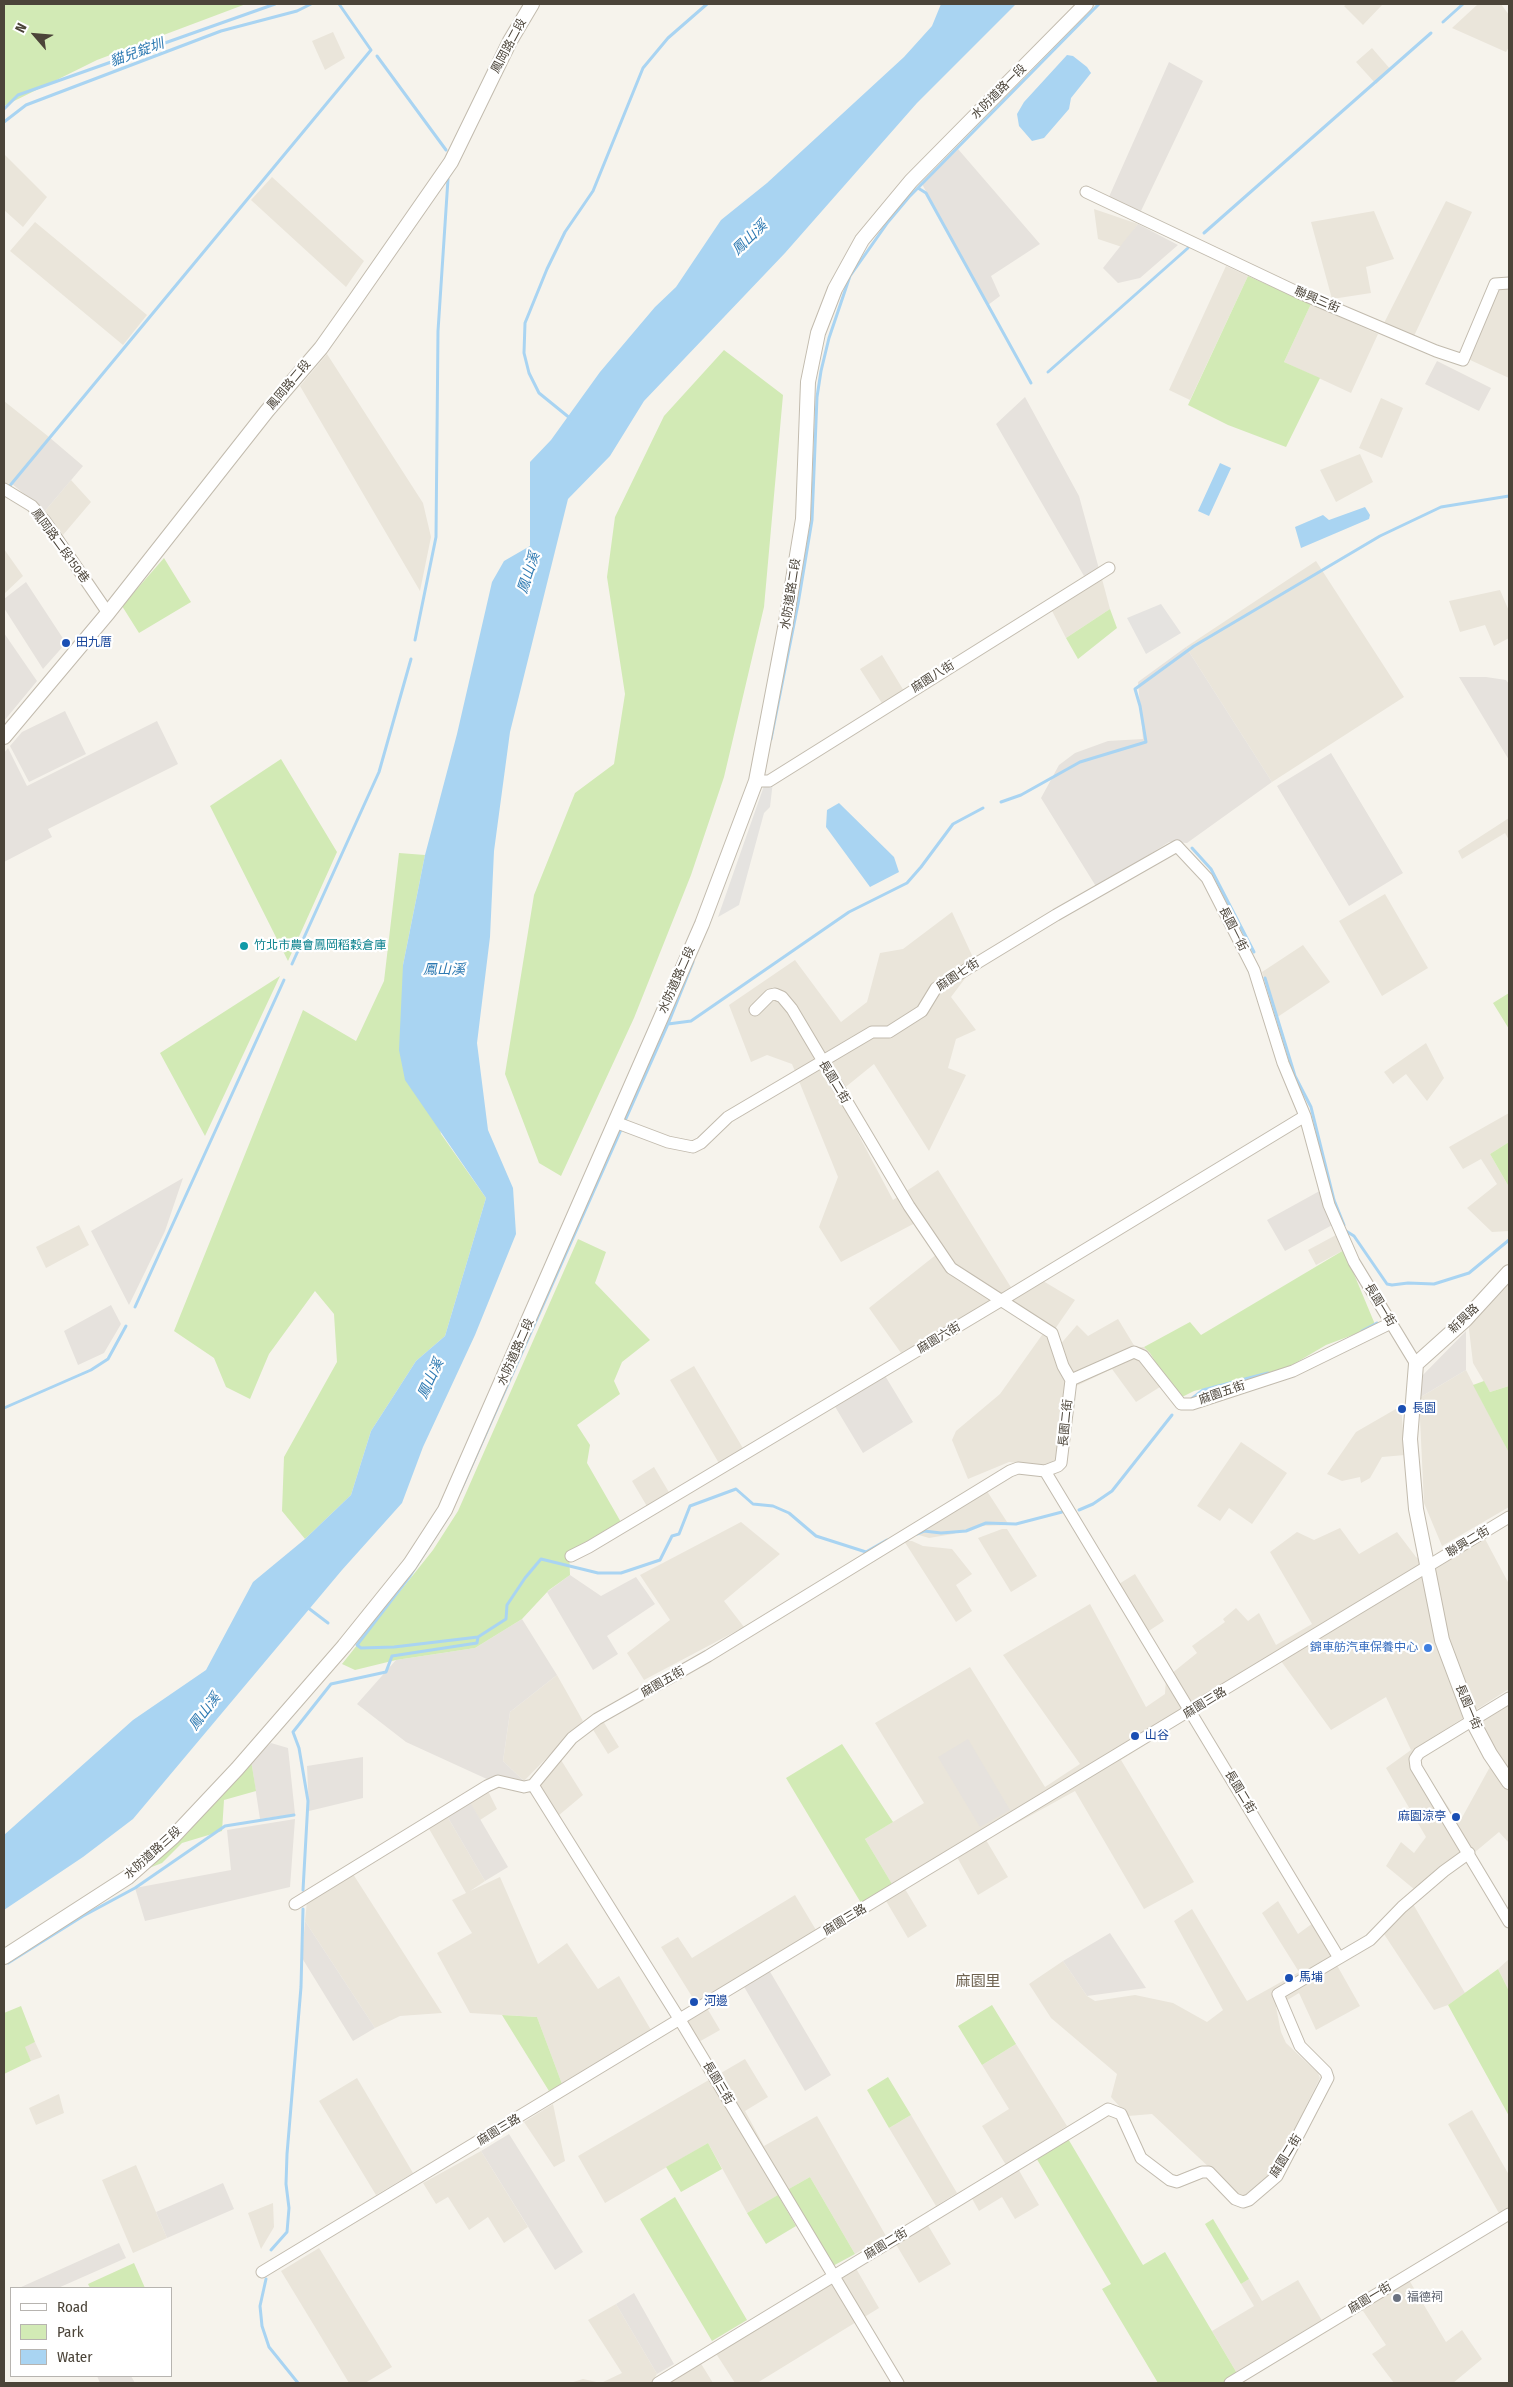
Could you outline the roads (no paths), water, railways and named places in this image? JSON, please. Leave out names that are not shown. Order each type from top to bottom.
[{"type":"street","name":"鳳岡路二段","points":[[4,737],[108,613],[267,410],[321,348],[451,162],[510,41],[532,4]]},
{"type":"street","name":"水防道路一段","points":[[911,181],[1086,4]]},
{"type":"street","name":"水防道路二段","points":[[279,1722],[404,1572],[445,1510],[621,1124],[762,781],[803,519],[808,382],[818,333],[835,289],[862,240],[911,181]]},
{"type":"street","name":"聯興三街","points":[[1086,192],[1297,292],[1436,351],[1463,360],[1495,284],[1509,282]]},
{"type":"street","name":"鳳岡路二段150巷","points":[[4,489],[32,506],[45,521],[108,613]]},
{"type":"street","name":"麻園八街","points":[[762,781],[1109,568]]},
{"type":"street","name":"麻園七街","points":[[621,1124],[668,1142],[693,1147],[701,1143],[728,1117],[821,1060],[872,1032],[889,1032],[922,1012],[936,988],[1056,915],[1177,846]]},
{"type":"street","name":"長園一街","points":[[1177,846],[1207,878],[1254,970],[1284,1063],[1305,1116],[1329,1205],[1354,1262],[1416,1364],[1410,1440],[1416,1509],[1442,1640],[1472,1720],[1490,1754],[1509,1782]]},
{"type":"street","name":"長園二街","points":[[755,1010],[770,994],[782,997],[792,1009],[908,1206],[950,1268],[1052,1333],[1063,1366],[1071,1380],[1061,1463],[1045,1471],[1339,1958]]},
{"type":"street","name":"麻園六街","points":[[571,1556],[1002,1300],[1305,1116]]},
{"type":"street","name":"新興路","points":[[1416,1364],[1465,1320],[1509,1272]]},
{"type":"street","name":"麻園五街","points":[[1071,1380],[1134,1352],[1143,1356],[1181,1404],[1192,1404],[1292,1371],[1391,1323]]},
{"type":"street","name":"麻園五街","points":[[533,1784],[572,1738],[598,1719],[716,1651],[1014,1469],[1045,1471]]},
{"type":"street","name":"聯興二街","points":[[1427,1566],[1509,1517]]},
{"type":"street","name":"麻園三路","points":[[262,2272],[1191,1711],[1427,1566]]},
{"type":"street","points":[[1509,1698],[1419,1753],[1415,1760],[1416,1767],[1509,1922]]},
{"type":"street","name":"水防道路三段","points":[[4,1958],[128,1876],[172,1837],[279,1722]]},
{"type":"street","points":[[295,1904],[493,1783],[503,1781],[524,1787],[533,1784]]},
{"type":"street","name":"長園三街","points":[[533,1784],[680,2020],[898,2383]]},
{"type":"street","name":"麻園二街","points":[[658,2383],[1108,2109],[1120,2114],[1141,2158],[1170,2180],[1178,2182],[1202,2172],[1209,2172],[1235,2199],[1243,2202],[1249,2200],[1277,2176],[1328,2078],[1326,2072],[1300,2046],[1278,1994],[1370,1940],[1409,1901],[1444,1870],[1469,1853]]},
{"type":"street","name":"麻園一街","points":[[1230,2383],[1509,2214]]},
{"type":"water","name":"鳳山溪","points":[[941,4],[1016,4],[917,103],[785,253],[644,401],[610,456],[568,499],[510,732],[494,851],[490,937],[477,1043],[488,1130],[513,1188],[516,1234],[475,1335],[423,1447],[402,1503],[342,1570],[133,1819],[83,1857],[4,1910],[4,1835],[133,1720],[206,1670],[253,1582],[305,1539],[351,1495],[371,1431],[416,1361],[445,1336],[486,1198],[405,1080],[399,1050],[403,965],[425,855],[457,734],[492,582],[504,561],[530,546],[530,462],[551,440],[600,372],[655,307],[676,287],[721,220],[767,183],[904,57],[932,26]]},
{"type":"water","points":[[1067,55],[1073,56],[1087,67],[1091,73],[1071,98],[1069,109],[1044,138],[1032,141],[1019,126],[1017,114],[1024,102]]},
{"type":"water","points":[[1220,463],[1231,468],[1209,516],[1198,511]]},
{"type":"water","points":[[1365,507],[1370,515],[1369,519],[1301,548],[1295,527],[1323,515],[1329,520]]},
{"type":"water","points":[[839,803],[894,857],[899,872],[870,887],[826,827],[827,810]]},
{"type":"waterway","name":"貓兒錠圳","points":[[4,109],[18,95],[275,4]]},
{"type":"waterway","points":[[4,122],[26,105],[221,31],[297,11],[311,4]]},
{"type":"waterway","points":[[8,488],[371,50],[339,4]]},
{"type":"waterway","points":[[571,419],[539,393],[529,373],[524,353],[525,323],[547,269],[565,232],[593,191],[643,68],[668,38],[707,4]]},
{"type":"waterway","points":[[771,739],[798,604],[812,520],[817,397],[821,371],[829,338],[850,276],[888,222],[909,197],[1099,4]]},
{"type":"waterway","points":[[1443,22],[1463,4]]},
{"type":"waterway","points":[[1204,233],[1431,33]]},
{"type":"waterway","points":[[377,56],[446,150]]},
{"type":"waterway","points":[[415,640],[436,537],[438,331],[448,179]]},
{"type":"waterway","points":[[918,188],[926,193],[1031,383]]},
{"type":"waterway","points":[[1048,372],[1188,248]]},
{"type":"waterway","points":[[1001,802],[1021,795],[1080,762],[1146,742],[1135,689],[1194,646],[1380,536],[1441,507],[1509,496]]},
{"type":"waterway","points":[[292,964],[379,772],[411,659]]},
{"type":"waterway","points":[[668,1024],[691,1021],[849,912],[907,883],[953,824],[983,808]]},
{"type":"waterway","points":[[1192,848],[1211,869],[1254,952]]},
{"type":"waterway","points":[[460,1492],[668,1024],[693,962]]},
{"type":"waterway","points":[[1265,978],[1295,1076],[1311,1107],[1334,1200],[1344,1225]]},
{"type":"waterway","points":[[135,1307],[284,980]]},
{"type":"waterway","points":[[1346,1231],[1354,1236],[1387,1284],[1392,1285],[1408,1283],[1434,1284],[1469,1273],[1509,1240]]},
{"type":"waterway","points":[[1362,1331],[1377,1323]]},
{"type":"waterway","points":[[4,1408],[91,1370],[108,1359],[126,1326]]},
{"type":"waterway","points":[[1190,1400],[1203,1390],[1268,1373]]},
{"type":"waterway","points":[[1079,1510],[1093,1504],[1112,1491],[1172,1415]]},
{"type":"waterway","points":[[449,1515],[410,1576],[357,1645],[361,1648],[394,1647],[478,1637],[506,1619],[507,1605],[525,1578],[541,1559],[598,1573],[621,1573],[660,1560],[672,1536],[679,1534],[690,1506],[736,1489],[753,1504],[773,1506],[789,1513],[816,1536],[866,1552],[887,1540]]},
{"type":"waterway","points":[[917,1534],[924,1531],[941,1533],[966,1531],[986,1523],[1016,1524],[1062,1512]]},
{"type":"waterway","points":[[307,1607],[328,1623]]},
{"type":"waterway","points":[[303,1890],[308,1801],[299,1748],[293,1732],[331,1684],[386,1672],[392,1656],[477,1643],[478,1637]]},
{"type":"waterway","points":[[8,1963],[83,1916],[135,1888],[225,1826],[294,1815]]},
{"type":"waterway","points":[[271,2250],[287,2232],[289,2208],[286,2184],[287,2154],[301,1987],[303,1909]]},
{"type":"waterway","points":[[266,2279],[260,2306],[262,2326],[269,2347],[298,2383]]},
{"type":"place","name":"田九厝","points":[[66,643]]},
{"type":"place","name":"竹北市農會鳳岡稻穀倉庫","points":[[244,946]]},
{"type":"place","name":"長園","points":[[1402,1409]]},
{"type":"place","name":"錦車舫汽車保養中心","points":[[1428,1648]]},
{"type":"place","name":"山谷","points":[[1135,1736]]},
{"type":"place","name":"麻園涼亭","points":[[1456,1817]]},
{"type":"place","name":"馬埔","points":[[1289,1978]]},
{"type":"place","name":"河邊","points":[[694,2002]]},
{"type":"place","name":"福德祠","points":[[1397,2298]]},
{"type":"district","name":"麻園里","points":[[978,1982]]}]
